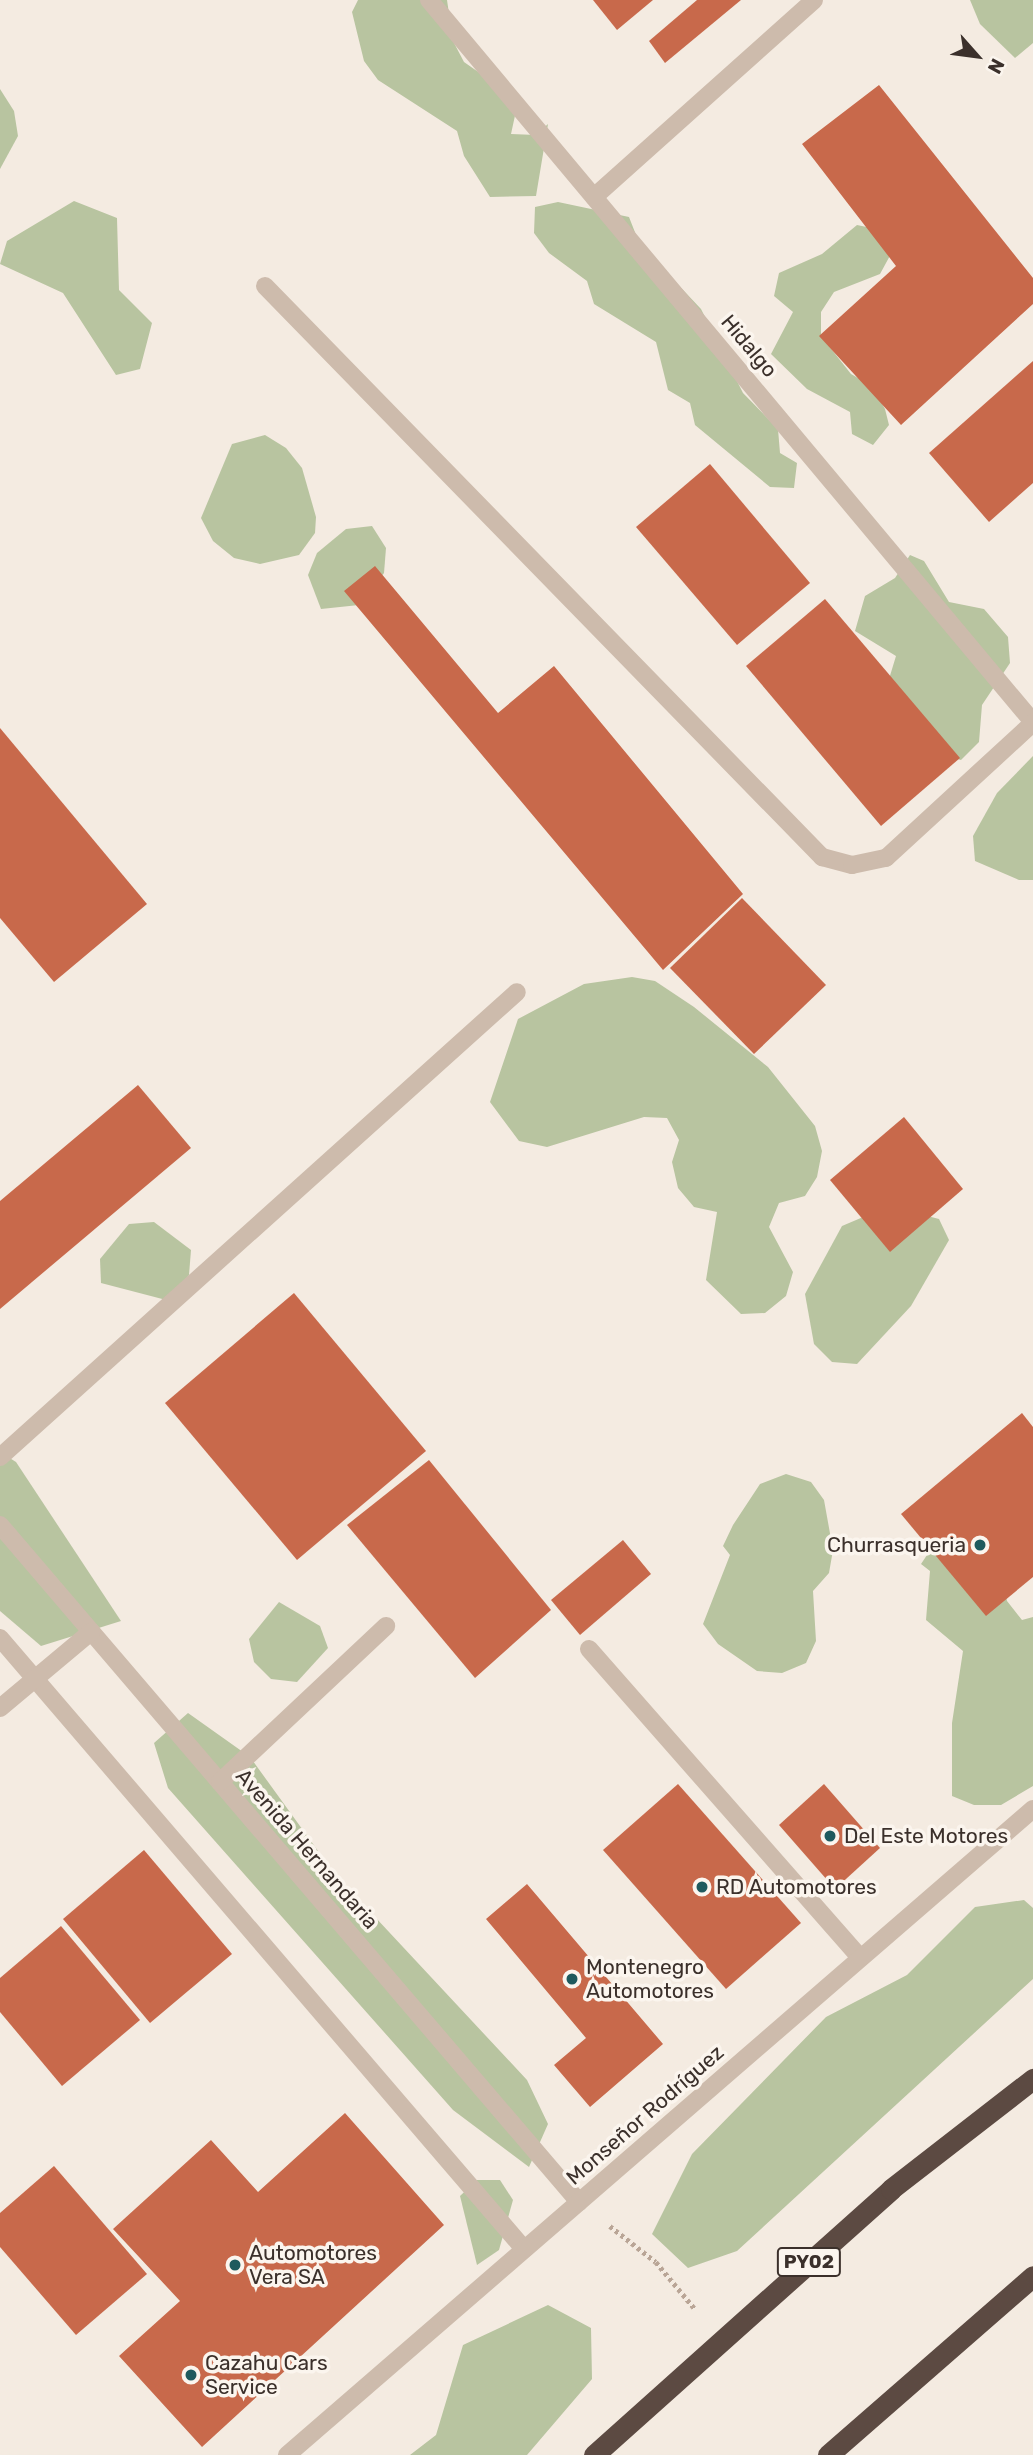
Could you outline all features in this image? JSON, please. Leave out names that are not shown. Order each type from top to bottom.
[{"type":"highway","name":"PY02","points":[[594,2455],[891,2189],[1033,2079]]},
{"type":"highway","points":[[833,2454],[1033,2276]]},
{"type":"street","name":"Hidalgo","points":[[429,0],[1033,722]]},
{"type":"street","points":[[594,197],[814,0]]},
{"type":"street","points":[[265,286],[822,857],[852,865],[886,858],[1033,722]]},
{"type":"street","points":[[0,1457],[517,992]]},
{"type":"street","name":"Avenida Hernandaria","points":[[0,1525],[579,2202]]},
{"type":"street","points":[[220,1782],[386,1626]]},
{"type":"street","points":[[0,1708],[33,1676],[91,1632]]},
{"type":"street","points":[[0,1637],[524,2249]]},
{"type":"street","points":[[589,1649],[860,1958]]},
{"type":"street","name":"Monseñor Rodríguez","points":[[287,2455],[1033,1809]]},
{"type":"path","points":[[579,2202],[656,2262],[721,2341]]},
{"type":"green space","points":[[358,0],[447,0],[453,41],[464,62],[504,90],[516,111],[511,134],[536,135],[548,124],[536,196],[490,197],[464,156],[457,131],[378,80],[364,61],[352,12]]},
{"type":"green space","points":[[970,0],[1033,0],[1033,43],[1015,58],[980,24]]},
{"type":"green space","points":[[0,89],[14,111],[18,136],[0,169]]},
{"type":"green space","points":[[74,201],[117,218],[119,290],[152,323],[140,369],[116,375],[63,293],[0,264],[7,241]]},
{"type":"green space","points":[[558,202],[629,217],[647,263],[669,275],[701,309],[743,393],[778,429],[780,453],[797,463],[794,488],[770,487],[695,425],[690,403],[668,390],[656,342],[594,304],[587,281],[549,253],[534,233],[535,207]]},
{"type":"green space","points":[[857,225],[881,230],[892,252],[880,274],[834,292],[821,312],[821,336],[851,374],[872,386],[885,409],[889,425],[873,445],[852,434],[850,412],[807,389],[771,354],[793,312],[774,296],[779,273],[822,254]]},
{"type":"green space","points":[[265,435],[286,448],[302,468],[316,517],[315,533],[299,555],[260,564],[234,558],[213,541],[201,518],[232,444]]},
{"type":"green space","points":[[372,526],[386,548],[384,573],[359,605],[321,609],[308,575],[317,553],[346,529]]},
{"type":"green space","points":[[910,555],[924,561],[949,602],[984,609],[1008,637],[1010,663],[982,705],[979,742],[961,760],[949,757],[889,679],[896,656],[855,631],[865,596],[895,578]]},
{"type":"green space","points":[[1033,756],[1033,880],[1019,880],[975,861],[973,836],[997,793]]},
{"type":"green space","points":[[632,977],[655,981],[694,1007],[768,1067],[815,1126],[822,1151],[817,1177],[805,1196],[779,1203],[769,1227],[793,1272],[786,1296],[765,1313],[741,1314],[706,1280],[717,1212],[694,1207],[678,1188],[672,1162],[679,1140],[667,1118],[644,1117],[547,1147],[519,1141],[490,1102],[518,1019],[584,984]]},
{"type":"green space","points":[[889,1206],[939,1219],[949,1240],[911,1306],[857,1364],[832,1362],[814,1344],[805,1294],[842,1226]]},
{"type":"green space","points":[[154,1222],[191,1250],[189,1275],[170,1301],[101,1283],[100,1259],[129,1224]]},
{"type":"green space","points":[[0,1452],[16,1462],[121,1621],[41,1646],[0,1611]]},
{"type":"green space","points":[[786,1474],[811,1482],[824,1500],[833,1550],[829,1573],[813,1591],[816,1641],[806,1663],[782,1673],[757,1671],[718,1644],[703,1624],[730,1555],[723,1546],[733,1525],[760,1484]]},
{"type":"green space","points":[[935,1543],[997,1552],[1007,1601],[1022,1620],[1033,1617],[1033,1786],[1001,1805],[974,1805],[952,1796],[952,1723],[963,1651],[926,1620],[930,1571],[921,1564]]},
{"type":"green space","points":[[279,1602],[320,1626],[328,1648],[297,1682],[271,1679],[254,1662],[249,1639]]},
{"type":"green space","points":[[188,1713],[250,1757],[334,1873],[527,2080],[548,2124],[529,2167],[453,2110],[168,1788],[154,1743]]},
{"type":"green space","points":[[1024,1900],[1033,1908],[1033,1979],[737,2251],[688,2268],[652,2234],[692,2154],[826,2017],[907,1975],[975,1907]]},
{"type":"green space","points":[[477,2180],[500,2180],[513,2200],[499,2250],[477,2265],[460,2196]]},
{"type":"green space","points":[[548,2305],[591,2328],[592,2379],[527,2455],[410,2455],[436,2435],[463,2345]]},
{"type":"building","points":[[593,0],[653,0],[617,30]]},
{"type":"building","points":[[697,0],[741,0],[665,63],[649,41]]},
{"type":"building","points":[[879,85],[1033,278],[1033,304],[901,425],[819,336],[896,266],[802,144]]},
{"type":"building","points":[[1033,361],[1033,483],[989,522],[929,453]]},
{"type":"building","points":[[710,464],[810,583],[737,645],[636,527]]},
{"type":"building","points":[[375,566],[498,713],[554,666],[743,894],[663,970],[344,591]]},
{"type":"building","points":[[825,599],[960,758],[881,826],[746,666]]},
{"type":"building","points":[[0,728],[147,904],[54,982],[0,918]]},
{"type":"building","points":[[742,898],[826,985],[754,1054],[670,968]]},
{"type":"building","points":[[138,1085],[191,1148],[0,1309],[0,1201]]},
{"type":"building","points":[[904,1117],[963,1189],[890,1252],[830,1180]]},
{"type":"building","points":[[294,1293],[426,1451],[297,1560],[165,1403]]},
{"type":"building","name":"Churrasqueria","points":[[1022,1413],[1033,1427],[1033,1577],[986,1616],[901,1514]]},
{"type":"building","points":[[429,1460],[551,1610],[475,1678],[347,1525]]},
{"type":"building","points":[[623,1540],[651,1574],[580,1635],[551,1600]]},
{"type":"building","name":"RD Automotores","points":[[678,1784],[801,1923],[726,1989],[603,1850]]},
{"type":"building","name":"Del Este Motores","points":[[824,1784],[880,1848],[835,1889],[779,1825]]},
{"type":"building","points":[[144,1850],[232,1954],[150,2023],[63,1919]]},
{"type":"building","name":"Montenegro Automotores","points":[[527,1884],[663,2044],[590,2107],[554,2065],[586,2038],[486,1919]]},
{"type":"building","points":[[61,1926],[140,2020],[62,2086],[0,2012],[0,1978]]},
{"type":"building","points":[[345,2113],[444,2225],[202,2447],[119,2356],[180,2301],[113,2229],[211,2140],[258,2192]]},
{"type":"building","points":[[54,2166],[147,2274],[76,2335],[0,2247],[0,2213]]},
{"type":"place","name":"Churrasqueria","points":[[980,1545]]},
{"type":"place","name":"Del Este Motores","points":[[830,1836]]},
{"type":"place","name":"RD Automotores","points":[[702,1887]]},
{"type":"place","name":"Montenegro Automotores","points":[[572,1979]]},
{"type":"place","name":"Automotores Vera SA","points":[[235,2265]]},
{"type":"place","name":"Cazahu Cars Service","points":[[191,2375]]}]
